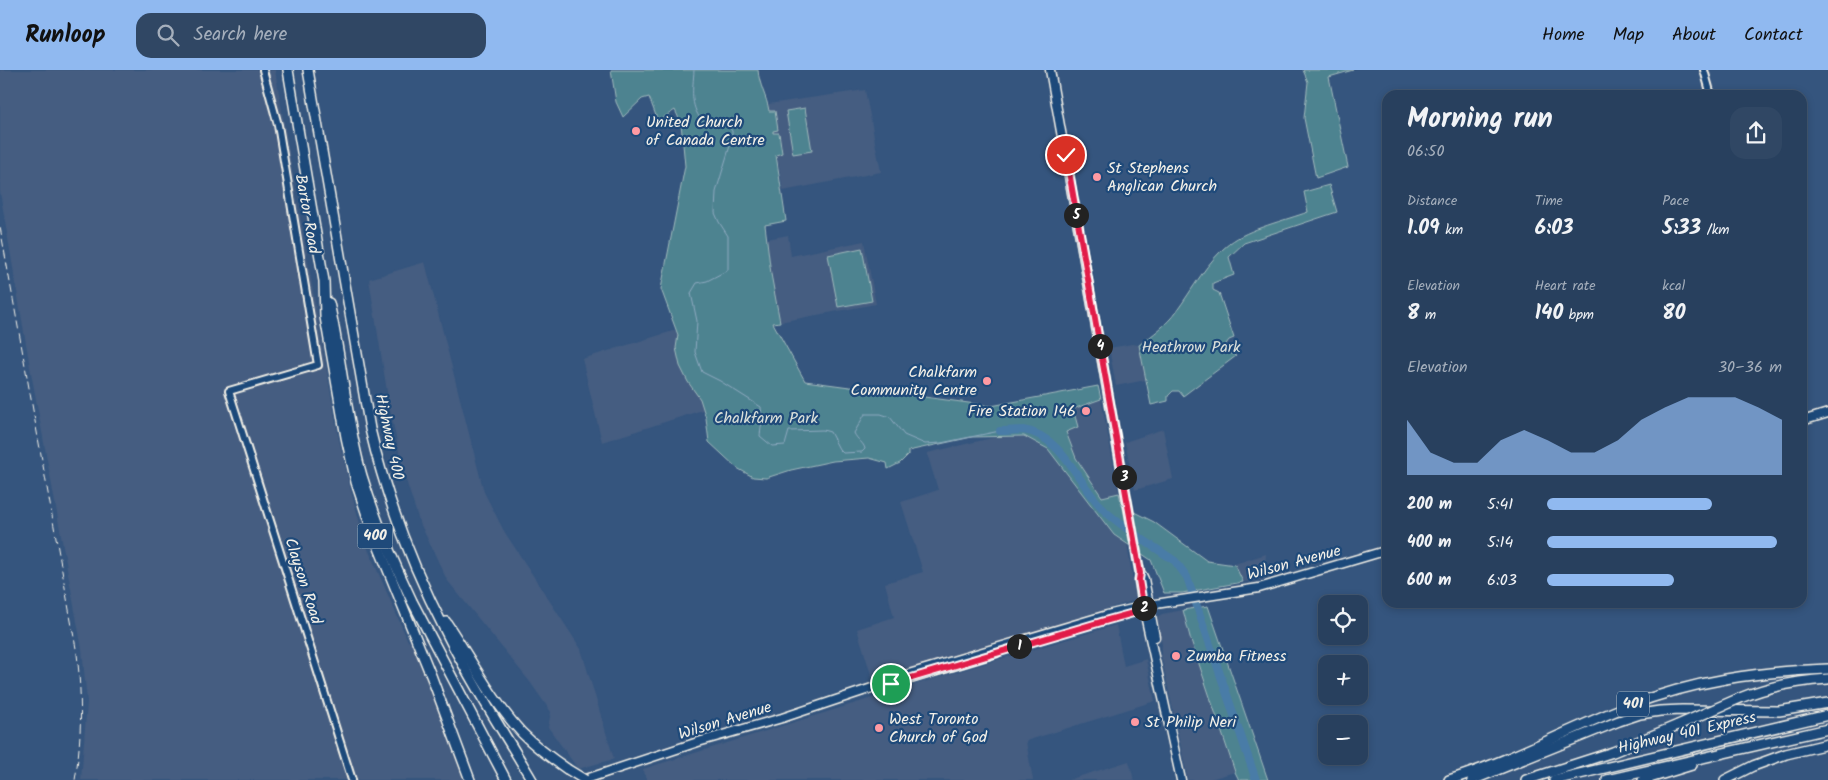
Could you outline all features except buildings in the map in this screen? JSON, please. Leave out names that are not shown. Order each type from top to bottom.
[{"type":"highway","name":"400","points":[[288,70],[324,281],[327,327],[346,437],[356,482],[373,533],[421,650],[470,780]]},
{"type":"highway","name":"Highway 400","points":[[308,70],[370,429],[378,463],[398,526],[457,654],[531,778]]},
{"type":"highway","points":[[324,281],[362,475],[377,520],[398,571],[456,688],[506,780]]},
{"type":"highway","points":[[432,602],[499,703],[522,732],[545,754],[584,780]]},
{"type":"highway","name":"401","points":[[1449,780],[1498,762],[1628,706],[1703,682],[1744,675],[1828,669]]},
{"type":"highway","points":[[1526,780],[1613,752],[1760,690],[1805,680],[1828,679]]},
{"type":"highway","points":[[456,688],[470,722],[500,780]]},
{"type":"highway","points":[[1472,780],[1640,714],[1682,710],[1779,711],[1828,703]]},
{"type":"highway","name":"Highway 401 Express","points":[[1554,780],[1828,715]]},
{"type":"highway","name":"Highway 401 Express","points":[[1607,780],[1828,729]]},
{"type":"highway","points":[[1716,780],[1786,754],[1828,744]]},
{"type":"highway","points":[[1643,780],[1684,768],[1710,756]]},
{"type":"highway","points":[[1725,780],[1754,766]]},
{"type":"main road","points":[[1050,70],[1140,573],[1144,579],[1147,608],[1156,646],[1155,654],[1181,780]]},
{"type":"main road","points":[[1807,419],[1828,413]]},
{"type":"main road","name":"Wilson Avenue","points":[[584,780],[698,742],[782,718],[875,687],[891,684],[997,650],[1147,608],[1260,588],[1382,552]]},
{"type":"street","name":"Bartor Road","points":[[229,391],[318,365],[278,126],[264,70]]},
{"type":"street","points":[[1704,70],[1709,90]]},
{"type":"street","name":"Clayson Road","points":[[229,391],[352,780]]},
{"type":"shaded area","points":[[0,70],[275,70],[338,435],[351,491],[365,542],[408,641],[413,643],[457,756],[464,780],[81,780],[87,702],[82,649],[0,192]]},
{"type":"shaded area","points":[[865,90],[881,172],[783,191],[768,104]]},
{"type":"shaded area","points":[[788,235],[791,256],[864,241],[876,304],[780,322],[767,239]]},
{"type":"shaded area","points":[[425,262],[484,492],[504,531],[581,649],[614,759],[578,769],[548,727],[551,712],[530,682],[447,580],[419,521],[403,471],[389,404],[369,279]]},
{"type":"shaded area","points":[[676,330],[687,373],[709,408],[602,442],[582,359]]},
{"type":"shaded area","points":[[1132,344],[1139,345],[1146,380],[1116,386],[1109,348]]},
{"type":"shaded area","points":[[1101,399],[1119,493],[1102,497],[1076,458],[1066,432],[1078,427],[1073,409]]},
{"type":"shaded area","points":[[1163,429],[1173,479],[1135,490],[1125,442]]},
{"type":"shaded area","points":[[1024,436],[1048,449],[1114,535],[1127,544],[1136,600],[873,681],[857,629],[894,617],[885,583],[923,572],[901,502],[938,490],[927,453],[996,437]]},
{"type":"shaded area","points":[[1266,554],[1264,579],[1243,582],[1235,565],[1231,565]]},
{"type":"shaded area","points":[[1183,610],[1190,637],[1235,772],[1207,780],[1188,780],[1161,655],[1162,645],[1157,617],[1162,614]]},
{"type":"shaded area","points":[[1116,625],[1124,666],[1146,659],[1155,701],[1026,741],[1033,780],[647,780],[643,769],[943,676]]},
{"type":"shaded area","points":[[1129,761],[1134,780],[1068,780]]},
{"type":"green space","name":"Chalkfarm Park","points":[[611,70],[758,70],[769,111],[775,111],[778,130],[773,131],[773,133],[779,133],[782,153],[776,155],[786,221],[765,225],[771,274],[780,322],[773,323],[805,381],[991,406],[1098,386],[1101,399],[1073,409],[1078,427],[1066,432],[1076,458],[1102,497],[1119,493],[1122,506],[1154,522],[1207,561],[1235,565],[1243,582],[1182,593],[1164,593],[1151,560],[1114,535],[1048,449],[1024,436],[972,437],[908,451],[908,455],[900,463],[888,469],[887,463],[869,458],[833,461],[791,470],[766,478],[753,477],[737,468],[709,442],[706,418],[700,399],[680,366],[676,348],[678,335],[661,289],[685,166],[681,123],[675,110],[658,121],[649,97],[642,99],[623,117],[616,102]]},
{"type":"green space","points":[[1303,70],[1353,70],[1329,77],[1348,167],[1316,178],[1304,118],[1308,82]]},
{"type":"green space","points":[[805,108],[812,151],[793,154],[786,111]]},
{"type":"green space","name":"Heathrow Park","points":[[1329,185],[1337,212],[1244,243],[1229,257],[1234,275],[1213,283],[1213,290],[1219,293],[1234,338],[1226,344],[1227,352],[1236,356],[1183,396],[1179,391],[1173,391],[1168,396],[1168,401],[1151,405],[1139,345],[1159,330],[1172,317],[1214,258],[1230,243],[1257,229],[1308,212],[1304,192]]},
{"type":"green space","points":[[862,248],[872,301],[838,307],[828,255]]},
{"type":"green space","points":[[1208,606],[1268,780],[1239,780],[1235,772],[1190,637],[1183,610]]},
{"type":"waterway","points":[[694,70],[693,103],[698,115],[702,121],[728,126],[732,131],[732,139],[716,192],[715,213],[728,236],[728,270],[707,281],[697,283],[691,293],[697,321],[695,352],[702,372],[761,407],[760,436],[772,446],[785,445],[789,431],[823,430],[830,432],[843,453],[862,452],[865,449],[854,433],[865,414],[881,414],[890,417],[904,435],[925,444],[941,443],[1000,431]]},
{"type":"waterway","points":[[1000,431],[1023,430],[1037,434],[1049,442],[1070,464],[1106,512],[1131,532],[1175,561],[1187,577],[1256,780]]},
{"type":"railway","points":[[0,227],[77,654],[80,717],[79,749],[75,780]]},
{"type":"place","name":"United Church of Canada Centre","points":[[636,131]]},
{"type":"place","name":"St Stephens Anglican Church","points":[[1097,177]]},
{"type":"place","name":"Chalkfarm Community Centre","points":[[987,381]]},
{"type":"place","name":"Fire Station 146","points":[[1086,411]]},
{"type":"place","name":"Zumba Fitness","points":[[1176,656]]},
{"type":"place","name":"St Philip Neri","points":[[1135,722]]},
{"type":"place","name":"West Toronto Church of God","points":[[879,728]]},
{"type":"route","points":[[891,684],[1144,610],[1128,501],[1066,155]]}]
